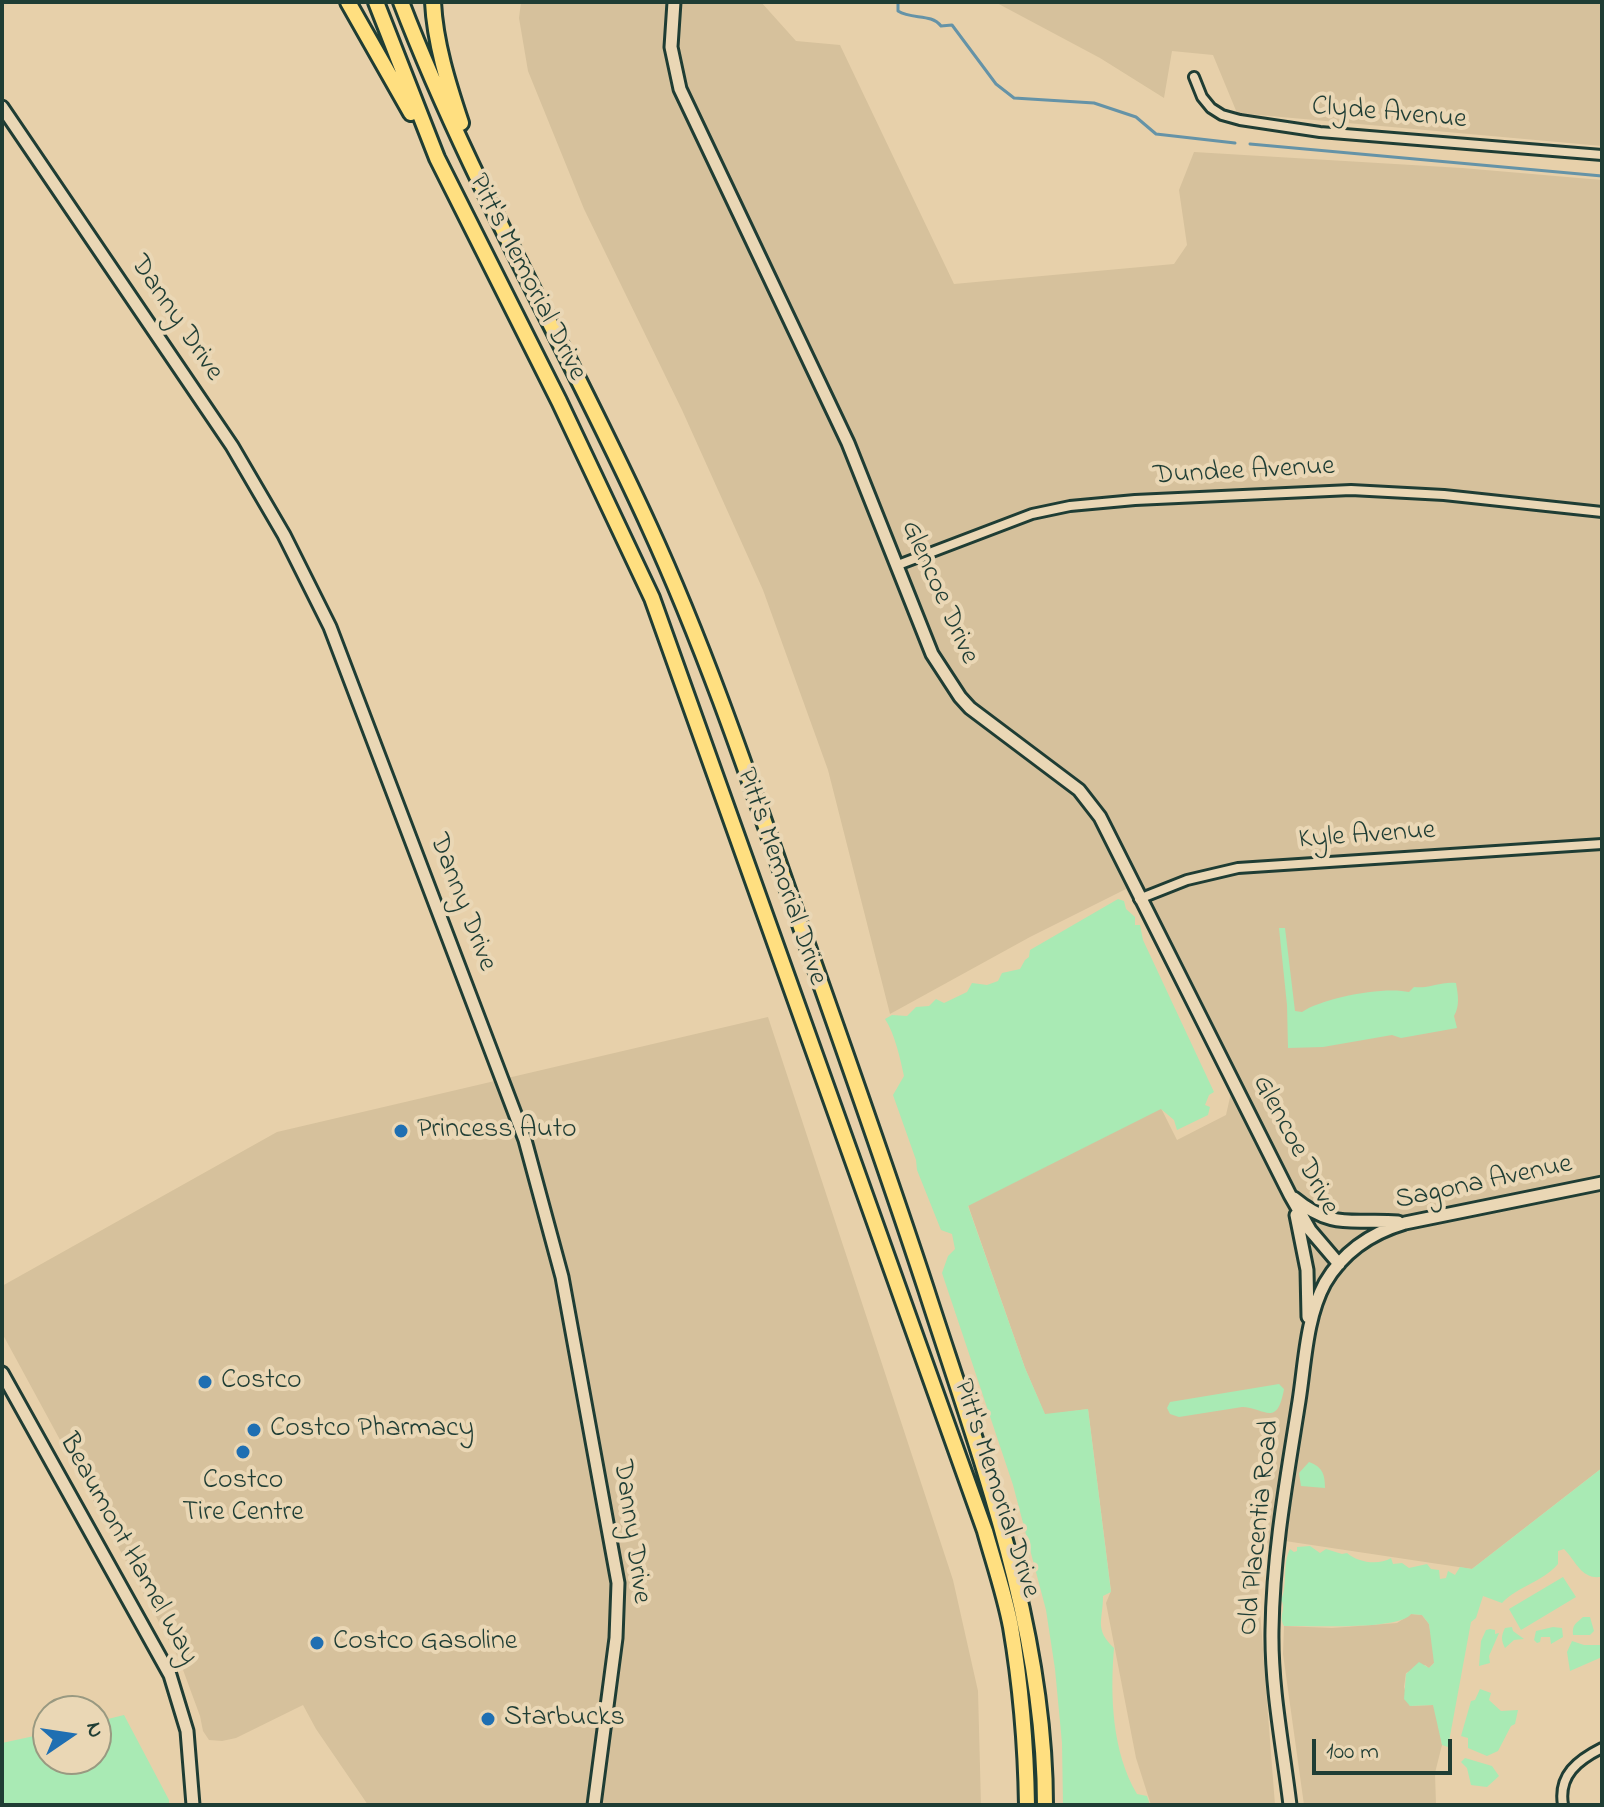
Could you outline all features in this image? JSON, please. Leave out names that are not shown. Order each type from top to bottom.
[{"type":"highway","points":[[348,2],[437,158]]},
{"type":"highway","name":"Pitt's Memorial Drive","points":[[376,2],[437,158],[652,598],[708,749],[985,1531],[1010,1624],[1021,1692],[1027,1805]]},
{"type":"highway","name":"Pitt's Memorial Drive","points":[[401,2],[442,101],[648,524],[691,622],[821,983],[1000,1518],[1025,1617],[1045,1765],[1045,1805]]},
{"type":"highway","points":[[433,2],[434,20],[451,93],[482,184]]},
{"type":"street","name":"Glencoe Drive","points":[[674,2],[671,47],[680,89],[848,443],[932,654],[970,708],[1079,790],[1106,828],[1290,1195],[1310,1230],[1339,1264]]},
{"type":"street","name":"Clyde Avenue","points":[[1194,77],[1202,97],[1211,108],[1233,119],[1320,132],[1602,155]]},
{"type":"street","name":"Danny Drive","points":[[2,107],[232,446],[284,535],[330,627],[525,1140],[562,1277],[618,1583],[616,1638],[594,1805]]},
{"type":"street","name":"Dundee Avenue","points":[[898,565],[1032,514],[1070,506],[1135,500],[1351,490],[1457,496],[1602,512]]},
{"type":"street","name":"Kyle Avenue","points":[[1139,899],[1187,880],[1238,868],[1602,844]]},
{"type":"street","name":"Sagona Avenue","points":[[1339,1264],[1369,1237],[1405,1223],[1602,1183]]},
{"type":"street","points":[[1290,1195],[1309,1210],[1334,1221],[1405,1223]]},
{"type":"street","points":[[1290,1195],[1306,1261],[1309,1334]]},
{"type":"street","name":"Old Placentia Road","points":[[1290,1805],[1275,1694],[1272,1632],[1282,1510],[1309,1334],[1318,1298],[1339,1264]]},
{"type":"street","name":"Beaumont Hamel Way","points":[[2,1373],[170,1675],[187,1731],[193,1805]]},
{"type":"street","points":[[1563,1805],[1561,1794],[1568,1773],[1583,1757],[1602,1748]]},
{"type":"shaded area","points":[[521,2],[761,2],[796,41],[840,45],[954,284],[1174,264],[1187,245],[1179,190],[1194,152],[1602,180],[1602,1468],[1472,1569],[1285,1541],[1261,1552],[1257,1572],[1275,1805],[1151,1805],[1136,1758],[1106,1603],[1111,1591],[1088,1409],[1045,1415],[1025,1368],[968,1205],[1161,1108],[1177,1140],[1226,1115],[1231,1093],[1126,889],[1030,937],[890,1014],[828,770],[763,590],[682,410],[584,209],[528,71],[519,18]]},
{"type":"shaded area","points":[[995,2],[1602,2],[1602,146],[1237,113],[1213,55],[1172,51],[1164,98],[1100,58]]},
{"type":"shaded area","points":[[768,1017],[953,1580],[978,1691],[981,1805],[368,1805],[303,1705],[236,1738],[209,1740],[203,1731],[179,1659],[2,1333],[2,1286],[277,1132]]},
{"type":"shaded area","points":[[1411,1614],[1422,1615],[1429,1624],[1435,1657],[1429,1668],[1425,1665],[1406,1673],[1404,1687],[1410,1706],[1433,1705],[1436,1711],[1442,1745],[1435,1773],[1436,1805],[1304,1805],[1283,1654],[1284,1626],[1332,1628],[1397,1623]]},
{"type":"green space","points":[[1118,899],[1124,901],[1126,909],[1135,917],[1135,925],[1140,925],[1143,940],[1214,1092],[1209,1095],[1205,1105],[1210,1107],[1208,1115],[1177,1130],[1174,1120],[1161,1109],[968,1206],[1025,1368],[1045,1414],[1088,1409],[1111,1592],[1103,1596],[1101,1624],[1104,1635],[1114,1648],[1112,1685],[1115,1723],[1129,1778],[1137,1794],[1147,1796],[1150,1805],[1063,1805],[1062,1743],[1046,1610],[1013,1485],[942,1273],[948,1256],[955,1249],[952,1234],[941,1230],[917,1170],[893,1095],[904,1076],[885,1019],[892,1015],[907,1016],[916,1007],[929,1006],[936,999],[944,1003],[967,992],[972,983],[987,985],[998,981],[1002,973],[1020,969],[1030,950]]},
{"type":"green space","points":[[1279,928],[1285,928],[1295,1011],[1302,1012],[1354,994],[1409,992],[1414,987],[1456,983],[1458,1004],[1454,1016],[1457,1028],[1401,1038],[1392,1035],[1323,1047],[1288,1048]]},
{"type":"green space","points":[[1279,1384],[1284,1389],[1281,1401],[1278,1409],[1269,1413],[1242,1407],[1179,1417],[1170,1414],[1167,1408],[1170,1402]]},
{"type":"green space","points":[[1309,1462],[1322,1472],[1325,1488],[1301,1486],[1299,1473]]},
{"type":"green space","points":[[1602,1468],[1602,1574],[1593,1577],[1583,1572],[1564,1549],[1558,1551],[1558,1564],[1502,1603],[1483,1596],[1476,1618],[1471,1622],[1448,1747],[1442,1745],[1433,1705],[1410,1706],[1404,1699],[1406,1674],[1419,1662],[1429,1668],[1434,1663],[1429,1624],[1422,1615],[1411,1614],[1389,1623],[1371,1625],[1284,1626],[1281,1600],[1290,1549],[1294,1552],[1297,1547],[1310,1546],[1320,1553],[1326,1549],[1368,1562],[1391,1558],[1393,1564],[1402,1563],[1409,1568],[1427,1564],[1431,1569],[1439,1570],[1440,1579],[1446,1578],[1448,1571],[1455,1575],[1460,1567],[1472,1569]]},
{"type":"green space","points":[[1563,1577],[1576,1597],[1521,1630],[1509,1609]]},
{"type":"green space","points":[[1583,1617],[1590,1617],[1594,1631],[1590,1635],[1573,1635],[1574,1626]]},
{"type":"green space","points":[[1512,1627],[1524,1639],[1514,1640],[1505,1648],[1503,1633],[1505,1628]]},
{"type":"green space","points":[[1562,1628],[1563,1637],[1551,1644],[1550,1637],[1541,1637],[1537,1643],[1534,1640],[1536,1631]]},
{"type":"green space","points":[[1486,1630],[1495,1630],[1495,1634],[1499,1633],[1489,1656],[1490,1663],[1479,1666],[1481,1641]]},
{"type":"green space","points":[[1572,1641],[1600,1645],[1602,1657],[1570,1671],[1567,1652]]},
{"type":"green space","points":[[1480,1689],[1491,1693],[1489,1700],[1501,1711],[1518,1710],[1515,1724],[1498,1751],[1487,1756],[1468,1748],[1468,1738],[1461,1736],[1471,1701],[1475,1700]]},
{"type":"green space","points":[[124,1715],[169,1805],[2,1805],[2,1743],[32,1736],[32,1775],[112,1775],[112,1718]]},
{"type":"green space","points":[[1465,1758],[1492,1766],[1499,1776],[1487,1787],[1471,1785],[1467,1768],[1461,1762]]},
{"type":"waterway","points":[[898,2],[898,11],[903,14],[932,19],[941,26],[952,25],[996,84],[1014,98],[1094,103],[1136,117],[1156,134],[1235,143]]},
{"type":"waterway","points":[[1250,144],[1602,176]]},
{"type":"place","name":"Princess Auto","points":[[401,1131]]},
{"type":"place","name":"Costco","points":[[205,1382]]},
{"type":"place","name":"Costco Pharmacy","points":[[254,1430]]},
{"type":"place","name":"Costco Tire Centre","points":[[243,1452]]},
{"type":"place","name":"Costco Gasoline","points":[[317,1643]]},
{"type":"place","name":"Starbucks","points":[[488,1719]]}]
